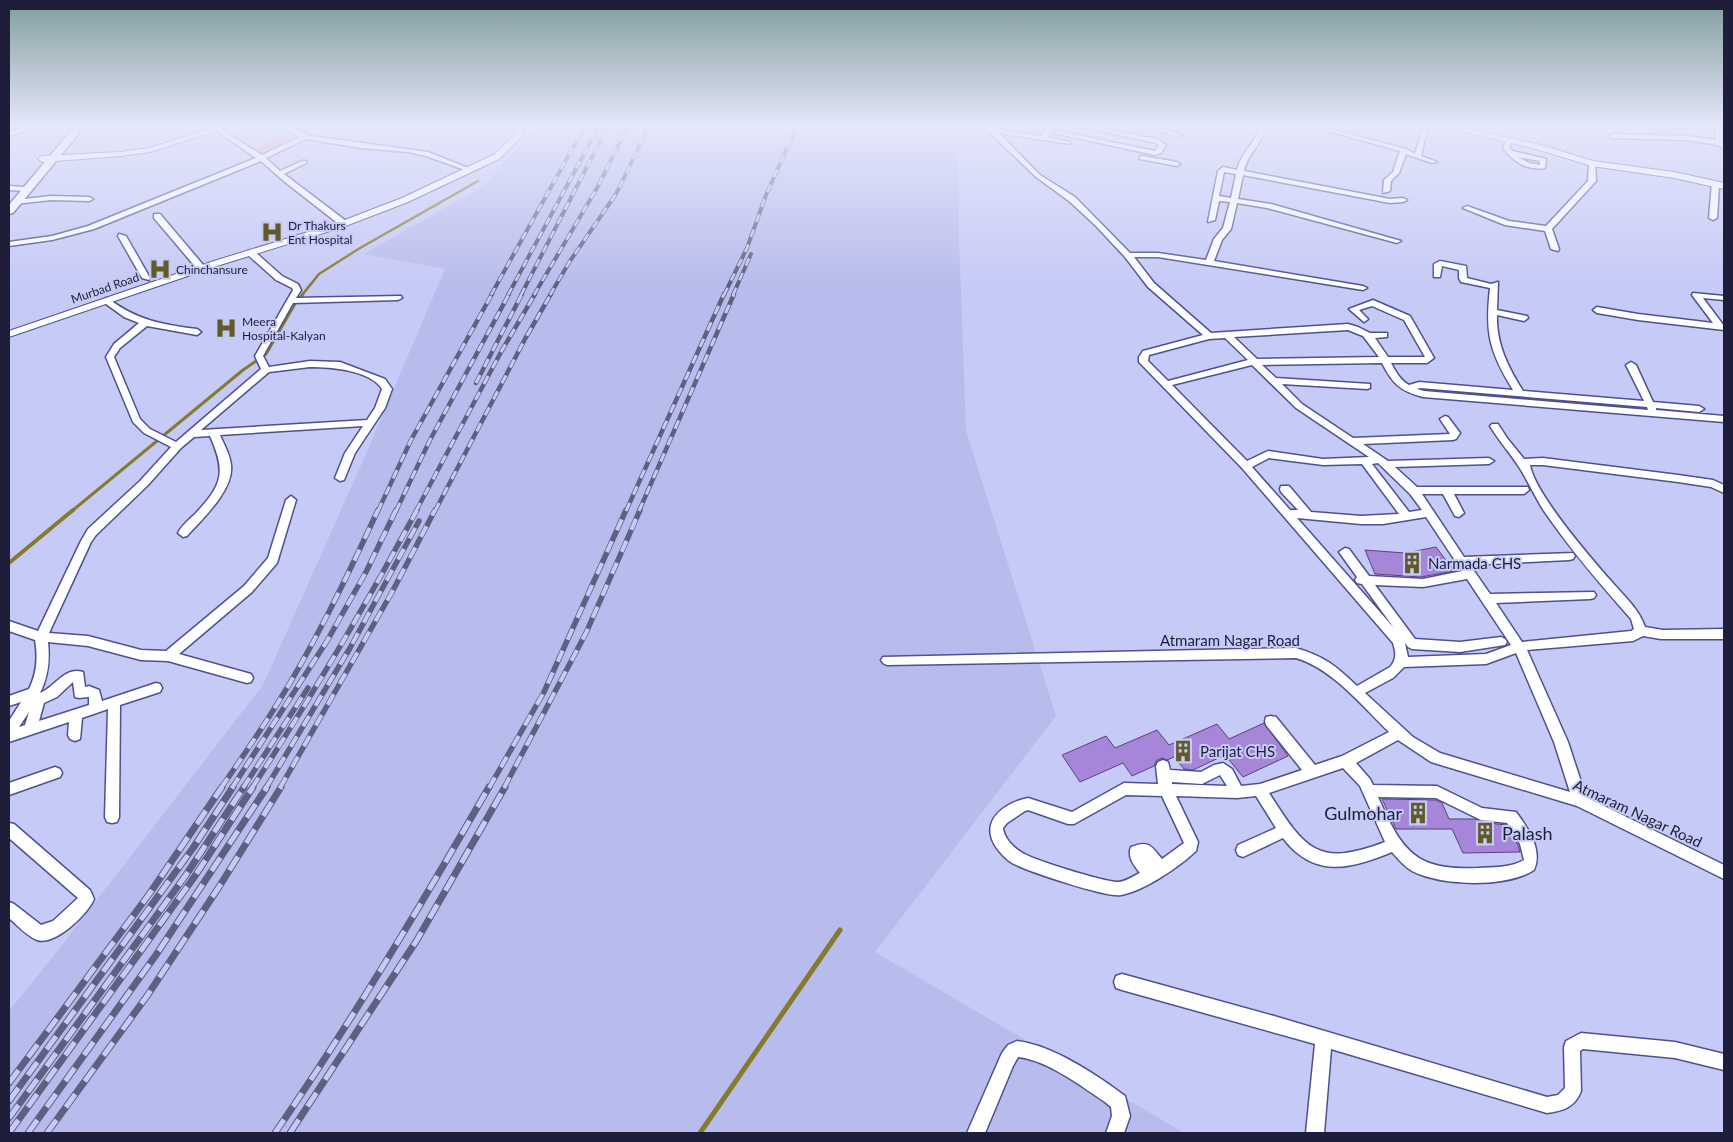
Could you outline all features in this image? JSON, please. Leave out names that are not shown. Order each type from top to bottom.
[{"type":"main road","points":[[11,197],[28,179]]},
{"type":"main road","points":[[11,197],[26,189],[33,179]]},
{"type":"street","points":[[9,244],[50,240],[80,232],[212,179]]},
{"type":"street","points":[[287,179],[345,221]]},
{"type":"street","name":"Murbad Road","points":[[9,325],[146,278],[251,253],[405,200],[450,179]]},
{"type":"street","points":[[1043,179],[1072,199],[1128,255],[1151,285],[1209,336]]},
{"type":"street","points":[[1211,220],[1219,179]]},
{"type":"street","points":[[1210,263],[1218,239],[1228,229],[1238,179]]},
{"type":"street","points":[[1278,179],[1390,201],[1403,200]]},
{"type":"street","points":[[1386,191],[1389,179]]},
{"type":"street","points":[[1548,229],[1592,179]]},
{"type":"street","points":[[1691,179],[1720,185],[1713,218]]},
{"type":"street","points":[[11,197],[89,199]]},
{"type":"street","points":[[1216,198],[1285,210],[1397,242]]},
{"type":"street","points":[[1466,208],[1508,223],[1548,229]]},
{"type":"street","points":[[157,216],[199,265]]},
{"type":"street","name":"Murbad Road","points":[[9,334],[106,301],[199,265],[345,221]]},
{"type":"street","points":[[1548,229],[1555,249]]},
{"type":"street","points":[[122,236],[146,278]]},
{"type":"street","points":[[251,253],[279,278],[295,286],[297,290],[258,356],[264,368]]},
{"type":"street","points":[[1128,255],[1158,255],[1363,288]]},
{"type":"street","points":[[1437,275],[1438,264],[1447,265],[1464,269],[1464,280],[1495,285],[1491,311],[1493,340],[1504,370],[1522,397],[1654,413],[1724,419]]},
{"type":"street","points":[[1721,325],[1696,295],[1724,298]]},
{"type":"street","points":[[291,301],[398,298]]},
{"type":"street","points":[[106,301],[114,308],[144,324],[197,332]]},
{"type":"street","points":[[1166,384],[1252,362],[1427,360],[1430,356],[1407,318],[1371,303],[1353,309],[1366,318],[1348,327]]},
{"type":"street","points":[[1597,310],[1638,317],[1721,325]]},
{"type":"street","points":[[1491,311],[1524,318]]},
{"type":"street","points":[[144,324],[117,346],[110,357],[136,420],[147,431],[172,444]]},
{"type":"street","points":[[1356,692],[1392,672],[1401,662],[1402,653],[1398,641],[1246,466],[1144,362],[1143,357],[1146,353],[1209,336],[1348,327],[1376,335],[1397,383],[1423,394],[1464,393],[1649,404],[1724,412]]},
{"type":"street","points":[[1227,335],[1252,362],[1299,406],[1382,462],[1414,491],[1518,647],[1561,742],[1580,801]]},
{"type":"street","points":[[9,731],[42,675],[43,647],[41,637],[92,532],[144,483],[172,444],[192,434],[264,368],[309,368],[340,365],[382,381],[387,389],[380,408],[350,452],[340,478]]},
{"type":"street","points":[[1632,365],[1654,413]]},
{"type":"street","points":[[1274,381],[1367,386]]},
{"type":"street","points":[[1352,441],[1453,437],[1455,433],[1445,419]]},
{"type":"street","points":[[192,434],[368,423]]},
{"type":"street","points":[[1496,426],[1503,440],[1524,466],[1564,530],[1618,598],[1636,617],[1641,631]]},
{"type":"street","points":[[183,533],[221,487],[226,468],[214,433]]},
{"type":"street","points":[[1246,466],[1268,454],[1323,462],[1489,461]]},
{"type":"street","points":[[1524,466],[1526,462],[1536,460],[1573,466],[1628,470],[1714,484],[1724,489]]},
{"type":"street","points":[[1365,461],[1407,517]]},
{"type":"street","points":[[1285,489],[1309,516]]},
{"type":"street","points":[[1446,490],[1459,513]]},
{"type":"street","points":[[1414,491],[1524,490]]},
{"type":"street","points":[[168,656],[248,589],[273,560],[291,500]]},
{"type":"street","points":[[1286,513],[1361,520],[1407,517],[1429,513]]},
{"type":"street","points":[[1345,552],[1409,642],[1418,646],[1460,647],[1501,642]]},
{"type":"street","points":[[1462,561],[1569,556]]},
{"type":"street","points":[[1344,580],[1423,583],[1470,574]]},
{"type":"street","points":[[1486,600],[1590,595]]},
{"type":"street","points":[[9,626],[41,637],[88,641],[141,655],[168,656],[247,678]]},
{"type":"street","points":[[1401,662],[1486,659],[1518,647],[1633,636],[1641,631],[1663,634],[1724,634]]},
{"type":"street","points":[[1460,647],[1466,660]]},
{"type":"street","name":"Atmaram Nagar Road","points":[[887,660],[1296,653],[1313,658],[1329,667],[1408,741],[1436,758],[1580,801],[1724,872]]},
{"type":"street","points":[[31,728],[38,700],[55,692],[62,682],[68,678],[79,676],[79,693],[90,691],[95,694],[96,708]]},
{"type":"street","points":[[9,736],[156,688]]},
{"type":"street","points":[[9,701],[33,692]]},
{"type":"street","points":[[112,817],[114,702]]},
{"type":"street","points":[[75,735],[76,714]]},
{"type":"street","points":[[1271,721],[1313,772]]},
{"type":"street","points":[[1236,792],[1227,773],[1223,769],[1218,769],[1202,778],[1164,771],[1166,791],[1191,842],[1191,846],[1129,887],[1111,889],[1020,859],[996,835],[996,827],[1000,820],[1023,805],[1028,804],[1062,817],[1074,818],[1124,789],[1166,791],[1236,792],[1260,790],[1346,761],[1400,733]]},
{"type":"street","points":[[1346,761],[1365,783],[1368,790],[1393,845],[1412,863],[1424,868],[1459,876],[1516,871],[1528,865],[1531,860],[1530,851],[1515,822],[1507,815],[1481,814],[1438,792],[1368,790]]},
{"type":"street","points":[[9,789],[55,773]]},
{"type":"street","points":[[1260,790],[1301,850],[1315,858],[1341,862],[1393,845]]},
{"type":"street","points":[[9,829],[86,895],[87,899],[56,928],[44,934],[39,933],[9,909]]},
{"type":"street","points":[[1243,850],[1286,830]]},
{"type":"street","points":[[1122,982],[1547,1105],[1562,1103],[1573,1091],[1572,1048],[1581,1042],[1676,1050],[1724,1062]]},
{"type":"street","points":[[1315,1133],[1324,1039]]},
{"type":"street","points":[[976,1133],[1007,1060],[1016,1049],[1038,1054],[1105,1091],[1119,1102],[1121,1116],[1115,1133]]},
{"type":"shaded area","points":[[489,179],[958,179],[966,431],[1056,716],[875,952],[1184,1133],[9,1133],[9,1011],[263,685],[362,463],[445,269],[364,254],[483,186]]},
{"type":"building","name":"Narmada CHS","points":[[1436,547],[1454,571],[1421,577],[1375,574],[1365,550],[1405,553]]},
{"type":"building","name":"Parijat CHS","points":[[1264,723],[1288,756],[1243,777],[1225,755],[1193,770],[1184,769],[1174,757],[1167,760],[1162,758],[1157,760],[1154,766],[1132,776],[1123,763],[1080,782],[1062,755],[1106,736],[1115,748],[1157,730],[1169,745],[1217,724],[1229,739]]},
{"type":"building","points":[[1382,799],[1436,800],[1442,803],[1449,819],[1475,819],[1481,822],[1506,825],[1520,852],[1463,853],[1452,829],[1396,829]]},
{"type":"waterway","points":[[302,295],[319,274],[360,248],[478,181]]},
{"type":"waterway","points":[[299,299],[303,294]]},
{"type":"waterway","points":[[72,511],[243,370],[266,354],[296,302]]},
{"type":"waterway","points":[[9,563],[73,510]]},
{"type":"waterway","points":[[700,1133],[840,930]]},
{"type":"railway","points":[[491,295],[555,179]]},
{"type":"railway","points":[[508,295],[570,179]]},
{"type":"railway","points":[[521,295],[581,179]]},
{"type":"railway","points":[[534,295],[601,179]]},
{"type":"railway","points":[[550,295],[570,261],[616,194],[623,179]]},
{"type":"railway","points":[[724,295],[747,248],[773,179]]},
{"type":"railway","points":[[733,295],[751,254]]},
{"type":"railway","points":[[378,511],[411,440],[492,294]]},
{"type":"railway","points":[[396,511],[430,440],[509,294]]},
{"type":"railway","points":[[476,383],[522,294]]},
{"type":"railway","points":[[416,511],[501,352],[535,294]]},
{"type":"railway","points":[[435,511],[525,339],[551,294]]},
{"type":"railway","points":[[626,511],[724,294]]},
{"type":"railway","points":[[639,511],[734,294]]},
{"type":"railway","points":[[221,788],[268,719],[303,661],[342,586],[378,510]]},
{"type":"railway","points":[[232,788],[327,641],[366,572],[396,510]]},
{"type":"railway","points":[[252,788],[338,651],[417,510]]},
{"type":"railway","points":[[280,788],[391,594],[435,510]]},
{"type":"railway","points":[[489,788],[544,692],[626,510]]},
{"type":"railway","points":[[504,788],[586,633],[640,510]]},
{"type":"railway","points":[[266,788],[350,648],[419,521]]},
{"type":"railway","points":[[243,788],[308,688]]},
{"type":"railway","points":[[9,1083],[150,893],[222,787]]},
{"type":"railway","points":[[9,1101],[193,848],[233,787]]},
{"type":"railway","points":[[9,1118],[186,875],[244,787]]},
{"type":"railway","points":[[9,1133],[195,876],[253,787]]},
{"type":"railway","points":[[28,1133],[156,955],[267,787]]},
{"type":"railway","points":[[47,1133],[147,996],[219,887],[281,787]]},
{"type":"railway","points":[[275,1133],[304,1091],[385,962],[489,787]]},
{"type":"railway","points":[[290,1133],[417,940],[505,787]]},
{"type":"place","name":"Dr Thakurs Ent Hospital","points":[[272,232]]},
{"type":"place","name":"Chinchansure","points":[[160,269]]},
{"type":"place","name":"Meera Hospital-Kalyan","points":[[226,328]]},
{"type":"place","name":"Narmada CHS","points":[[1412,563]]},
{"type":"place","name":"Parijat CHS","points":[[1183,751]]},
{"type":"place","name":"Gulmohar","points":[[1418,813]]},
{"type":"place","name":"Palash","points":[[1485,833]]}]
